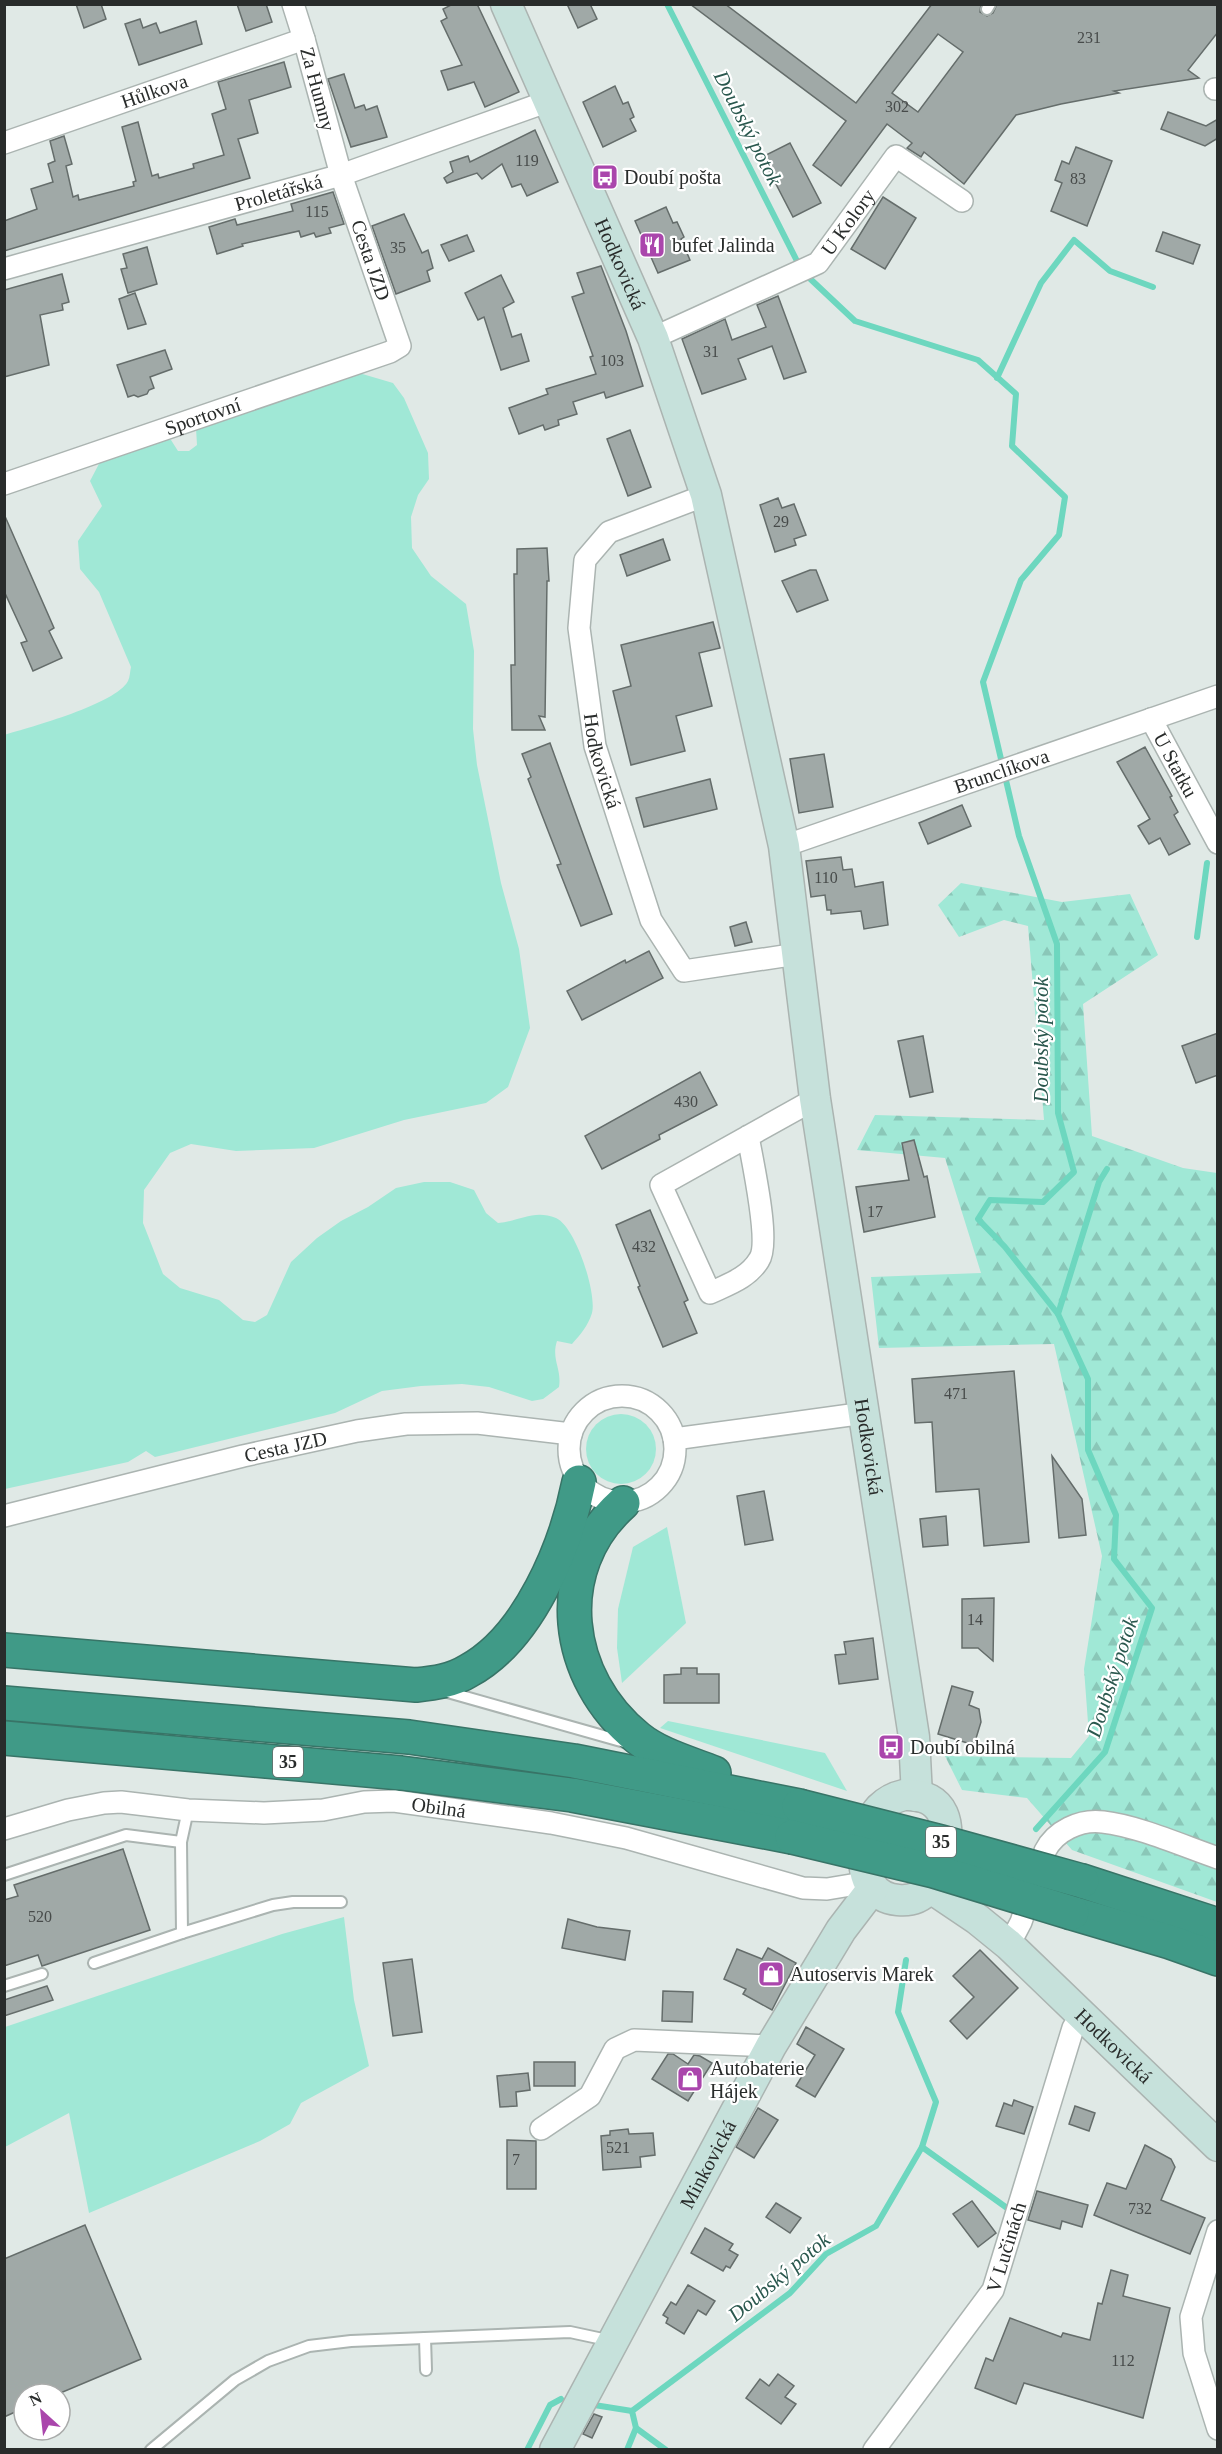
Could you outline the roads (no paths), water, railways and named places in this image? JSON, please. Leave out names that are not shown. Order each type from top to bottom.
[{"type":"highway","points":[[4,1650],[416,1685],[442,1682],[468,1671],[508,1640],[535,1599],[566,1535],[579,1482]]},
{"type":"highway","points":[[623,1503],[595,1533],[579,1575],[574,1604],[575,1634],[581,1662],[598,1694],[619,1720],[640,1740],[795,1822]]},
{"type":"highway","name":"35","points":[[4,1704],[409,1737],[574,1761],[795,1822],[934,1871],[1170,1942],[1218,1959]]},
{"type":"highway","name":"35","points":[[4,1738],[401,1773],[940,1842],[1082,1881],[1218,1925]]},
{"type":"highway","points":[[1170,1942],[1218,1966]]},
{"type":"street","name":"Za Humny","points":[[292,4],[342,175]]},
{"type":"street","name":"Hodkovická","points":[[506,4],[653,338],[706,495],[784,846],[815,1099],[914,1737],[917,1796]]},
{"type":"street","name":"Hůlkova","points":[[4,143],[304,39]]},
{"type":"street","name":"Proletářská","points":[[4,269],[342,175],[549,101]]},
{"type":"street","name":"U Kolory","points":[[653,338],[818,263],[896,156],[962,201]]},
{"type":"street","name":"Cesta JZD","points":[[342,175],[400,346]]},
{"type":"street","name":"Sportovní","points":[[4,484],[390,352],[400,346]]},
{"type":"street","name":"Hodkovická","points":[[706,495],[609,532],[585,560],[579,628],[595,747],[651,920],[684,971],[797,954]]},
{"type":"street","name":"Brunclíkova","points":[[784,846],[1218,696]]},
{"type":"street","name":"U Statku","points":[[1151,719],[1218,843]]},
{"type":"street","points":[[748,1136],[764,1236],[761,1258],[744,1277],[710,1293],[661,1185],[748,1136],[815,1099]]},
{"type":"street","points":[[631,1397],[643,1401],[659,1411],[670,1427],[674,1439],[673,1466],[659,1488],[648,1496],[623,1503],[598,1497],[579,1482],[569,1459],[571,1434],[584,1412],[594,1404],[606,1399],[631,1397]]},
{"type":"street","points":[[674,1439],[865,1413]]},
{"type":"street","name":"Cesta JZD","points":[[4,1516],[243,1456],[357,1431],[406,1424],[477,1423],[571,1434]]},
{"type":"street","points":[[904,1795],[917,1796],[935,1804],[948,1828],[939,1874],[931,1888],[920,1896],[902,1901],[889,1899],[871,1885],[864,1870],[864,1856],[877,1813],[892,1799],[904,1795]]},
{"type":"street","name":"Obilná","points":[[4,1829],[68,1810],[104,1803],[122,1802],[188,1810],[283,1813],[323,1810],[364,1802],[394,1802],[551,1823],[626,1838],[803,1888],[827,1889],[871,1885]]},
{"type":"street","points":[[1009,1945],[1021,1922],[1045,1851],[1050,1842],[1064,1831],[1087,1822],[1102,1821],[1124,1826],[1218,1858]]},
{"type":"street","name":"Minkovická","points":[[555,2450],[771,2046],[871,1885]]},
{"type":"street","name":"Hodkovická","points":[[931,1888],[977,1919],[1009,1945],[1218,2146]]},
{"type":"street","name":"V Lučinách","points":[[874,2450],[993,2290],[1073,2028],[1082,2015]]},
{"type":"street","points":[[541,2129],[590,2096],[615,2049],[634,2040],[771,2046]]},
{"type":"street","points":[[1218,2231],[1191,2318],[1194,2353],[1218,2429]]},
{"type":"lane","points":[[416,1685],[456,1694],[675,1757]]},
{"type":"lane","points":[[182,1933],[181,1842],[188,1810]]},
{"type":"lane","points":[[4,1875],[126,1835],[181,1842]]},
{"type":"lane","points":[[94,1963],[273,1905],[293,1902],[341,1902]]},
{"type":"lane","points":[[4,1986],[42,1974]]},
{"type":"lane","points":[[151,2450],[235,2380],[268,2361],[309,2346],[351,2341],[570,2332],[614,2342]]},
{"type":"lane","points":[[425,2338],[426,2370]]},
{"type":"waterway","name":"Doubský potok","points":[[667,4],[800,267]]},
{"type":"waterway","points":[[997,378],[1041,283],[1074,240],[1110,271],[1153,287]]},
{"type":"waterway","name":"Doubský potok","points":[[804,273],[855,321],[978,360],[1016,394],[1012,446],[1065,497],[1059,535],[1021,580],[983,682],[1019,836],[1057,944],[1058,1113],[1074,1172],[1043,1202],[990,1200],[978,1219],[1005,1247],[1058,1314],[1088,1379],[1088,1450],[1116,1515],[1114,1559],[1152,1608],[1105,1752],[1036,1829]]},
{"type":"waterway","points":[[1197,937],[1207,863]]},
{"type":"waterway","points":[[1058,1314],[1099,1182],[1107,1169]]},
{"type":"waterway","name":"Doubský potok","points":[[666,2450],[636,2428],[632,2411],[790,2293],[826,2254],[876,2226],[922,2147],[936,2102],[898,2012],[906,1960]]},
{"type":"waterway","points":[[922,2147],[1007,2208]]},
{"type":"waterway","points":[[527,2450],[550,2405],[561,2399]]},
{"type":"waterway","points":[[588,2404],[632,2411]]},
{"type":"waterway","points":[[627,2450],[636,2428]]},
{"type":"place","name":"Doubí pošta","points":[[605,177]]},
{"type":"place","name":"bufet Jalinda","points":[[652,245]]},
{"type":"place","name":"Doubí obilná","points":[[891,1747]]},
{"type":"place","name":"Autoservis Marek","points":[[771,1974]]},
{"type":"place","name":"Autobaterie Hájek","points":[[690,2079]]}]
